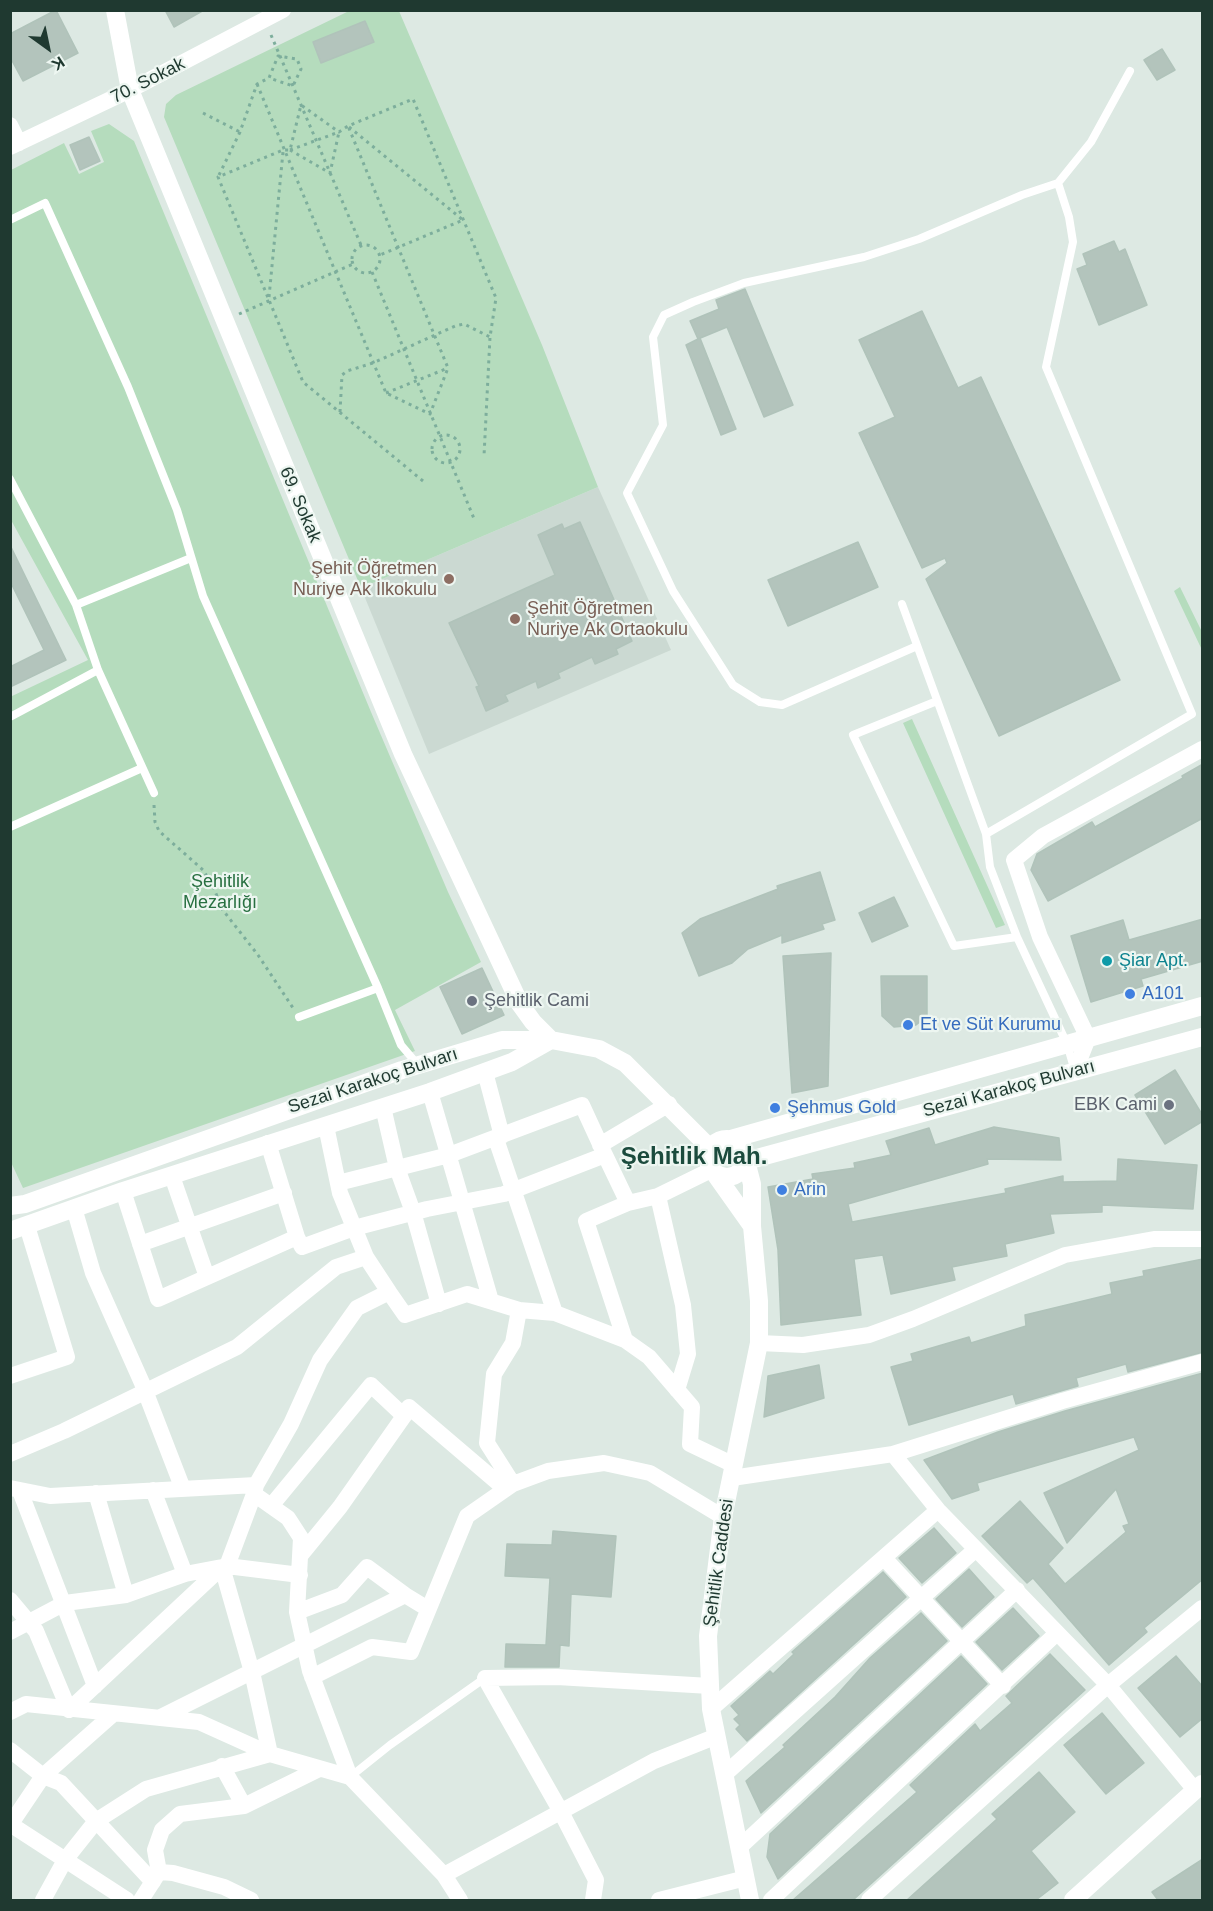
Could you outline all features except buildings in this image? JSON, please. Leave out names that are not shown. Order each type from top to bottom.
[{"type":"street","name":"69. Sokak","points":[[115,10],[130,90],[403,754],[520,1004],[533,1022],[551,1040]]},
{"type":"street","name":"70. Sokak","points":[[15,145],[130,90],[283,10]]},
{"type":"street","points":[[10,125],[15,145]]},
{"type":"street","points":[[1075,1071],[1088,1038],[1040,937],[1014,860],[1043,836],[1203,749]]},
{"type":"street","name":"Sezai Karakoç Bulvarı","points":[[731,1139],[1203,1006]]},
{"type":"street","name":"Sezai Karakoç Bulvarı","points":[[746,1161],[1203,1037]]},
{"type":"street","name":"Sezai Karakoç Bulvarı","points":[[10,1206],[25,1204],[418,1065],[502,1040],[551,1040],[599,1048],[625,1063],[669,1104],[710,1148]]},
{"type":"street","points":[[10,1377],[67,1357],[19,1228],[268,1143],[430,1092],[512,1062],[551,1040]]},
{"type":"street","points":[[485,1072],[512,1191],[555,1313]]},
{"type":"street","points":[[430,1092],[464,1202],[491,1301]]},
{"type":"street","points":[[268,1143],[302,1247],[354,1228],[413,1212],[512,1191],[603,1150],[669,1104]]},
{"type":"street","points":[[338,1183],[449,1155],[582,1105],[628,1203]]},
{"type":"street","points":[[383,1107],[397,1168],[413,1212],[439,1304]]},
{"type":"street","points":[[326,1126],[338,1183],[366,1257],[405,1316],[467,1294],[519,1310],[555,1313],[625,1340],[649,1358],[692,1407],[690,1444],[733,1472],[893,1454],[1062,1401],[1203,1362]]},
{"type":"street","points":[[712,1170],[723,1177],[735,1175],[744,1167],[745,1150],[731,1139],[720,1140],[710,1148],[708,1159],[712,1170],[752,1226]]},
{"type":"street","name":"Şehitlik Caddesi","points":[[746,1161],[752,1184],[752,1226],[759,1301],[759,1343],[723,1517],[708,1636],[711,1708],[741,1846],[750,1900]]},
{"type":"street","points":[[625,1340],[586,1221],[628,1203],[658,1196],[712,1170]]},
{"type":"street","points":[[172,1176],[207,1277]]},
{"type":"street","points":[[123,1191],[158,1299],[297,1237]]},
{"type":"street","points":[[140,1244],[284,1193]]},
{"type":"street","points":[[658,1196],[683,1305],[688,1354],[677,1390]]},
{"type":"street","points":[[74,1208],[93,1273],[145,1390],[183,1489]]},
{"type":"street","points":[[759,1343],[803,1345],[869,1335],[913,1319],[1065,1255],[1154,1239],[1203,1239]]},
{"type":"street","points":[[10,1454],[64,1431],[237,1347],[336,1267],[366,1257]]},
{"type":"street","points":[[69,1710],[225,1566],[255,1490],[291,1424],[320,1360],[357,1308],[388,1293]]},
{"type":"street","points":[[508,1486],[487,1443],[494,1374],[513,1343],[519,1310]]},
{"type":"street","points":[[271,1506],[371,1385],[404,1416]]},
{"type":"street","points":[[300,1556],[340,1507],[409,1407],[508,1486]]},
{"type":"street","points":[[893,1454],[938,1510],[1108,1685],[1199,1787],[1074,1900]]},
{"type":"street","points":[[312,1677],[372,1647],[411,1652],[466,1516],[508,1486],[548,1471],[604,1463],[650,1473],[723,1517]]},
{"type":"street","points":[[15,1489],[50,1496],[183,1489],[255,1490],[271,1506],[288,1518],[301,1538],[297,1612],[312,1677],[350,1777],[444,1875],[460,1900]]},
{"type":"street","points":[[15,1489],[65,1603],[95,1686]]},
{"type":"street","points":[[153,1490],[185,1574]]},
{"type":"street","points":[[96,1493],[126,1595]]},
{"type":"street","points":[[711,1708],[938,1510]]},
{"type":"street","points":[[725,1774],[976,1549]]},
{"type":"street","points":[[884,1558],[1003,1686]]},
{"type":"street","points":[[225,1566],[270,1754]]},
{"type":"street","points":[[10,1632],[65,1603],[126,1595],[185,1574],[225,1566],[300,1575]]},
{"type":"street","points":[[297,1612],[342,1595],[367,1567],[428,1610]]},
{"type":"street","points":[[741,1846],[1017,1590]]},
{"type":"street","points":[[158,1719],[405,1595]]},
{"type":"street","points":[[10,1600],[36,1631],[69,1710]]},
{"type":"street","points":[[870,1900],[1108,1685],[1203,1608]]},
{"type":"street","points":[[771,1900],[1003,1686],[1057,1633]]},
{"type":"street","points":[[593,1900],[596,1880],[560,1809],[485,1678],[556,1677],[710,1686]]},
{"type":"street","points":[[11,1710],[26,1704],[112,1715],[199,1722],[270,1754],[350,1777]]},
{"type":"street","points":[[112,1715],[43,1776],[11,1825],[128,1900]]},
{"type":"street","points":[[444,1875],[560,1809],[654,1761],[717,1736]]},
{"type":"street","points":[[10,1750],[43,1776],[61,1783],[96,1821],[156,1877]]},
{"type":"street","points":[[44,1900],[65,1860],[96,1821],[146,1789],[270,1754]]},
{"type":"street","points":[[222,1766],[244,1806]]},
{"type":"street","points":[[141,1900],[156,1877],[155,1850],[162,1830],[180,1814],[244,1806],[319,1769]]},
{"type":"street","points":[[156,1877],[173,1873],[224,1887],[251,1900]]},
{"type":"street","points":[[659,1900],[685,1898],[746,1878]]},
{"type":"lane","points":[[917,646],[782,705],[760,702],[733,685],[673,591],[627,493],[663,424],[653,337],[664,315],[693,302],[744,283],[864,257],[908,243],[1022,195],[1058,183],[1091,141],[1130,71]]},
{"type":"lane","points":[[986,834],[1192,714],[1046,367],[1073,242],[1069,218],[1058,183]]},
{"type":"lane","points":[[10,220],[45,203],[128,387],[177,510],[203,596],[378,987],[401,1045],[418,1065]]},
{"type":"lane","points":[[10,478],[76,605],[99,670],[154,793]]},
{"type":"lane","points":[[76,605],[191,558]]},
{"type":"lane","points":[[902,604],[986,834],[990,867],[1017,937],[1067,1044],[1075,1071]]},
{"type":"lane","points":[[10,717],[99,670]]},
{"type":"lane","points":[[937,700],[853,735],[954,946],[1017,937]]},
{"type":"lane","points":[[10,827],[142,768]]},
{"type":"lane","points":[[299,1017],[378,987]]},
{"type":"lane","points":[[350,1777],[390,1745],[485,1678]]},
{"type":"path","points":[[265,20],[278,56],[361,245]]},
{"type":"path","points":[[278,56],[269,78],[257,84],[240,132],[218,177],[303,382],[423,480]]},
{"type":"path","points":[[278,56],[297,59],[301,69],[293,86]]},
{"type":"path","points":[[269,78],[293,86]]},
{"type":"path","points":[[257,84],[386,393],[430,414]]},
{"type":"path","points":[[218,177],[283,150],[290,150],[339,132],[348,126],[413,99],[496,298],[490,337],[483,456]]},
{"type":"path","points":[[301,105],[339,132]]},
{"type":"path","points":[[290,150],[301,105]]},
{"type":"path","points":[[203,113],[240,132]]},
{"type":"path","points":[[348,126],[463,220]]},
{"type":"path","points":[[348,126],[448,368],[430,414]]},
{"type":"path","points":[[330,173],[339,132]]},
{"type":"path","points":[[269,301],[268,283],[283,150]]},
{"type":"path","points":[[290,150],[330,173]]},
{"type":"path","points":[[380,255],[463,220]]},
{"type":"path","points":[[361,245],[370,245],[380,255],[380,263],[372,272],[363,273],[353,264],[354,251],[361,245]]},
{"type":"path","points":[[223,320],[353,264]]},
{"type":"path","points":[[372,272],[402,350],[475,521]]},
{"type":"path","points":[[340,412],[342,375],[464,324],[490,337]]},
{"type":"path","points":[[386,393],[448,368]]},
{"type":"path","points":[[448,435],[458,439],[461,446],[459,455],[451,464],[439,462],[432,455],[431,447],[439,437],[448,435]]},
{"type":"path","points":[[154,793],[154,822],[159,831],[203,870],[213,886],[222,909],[258,955],[299,1017]]},
{"type":"shaded area","name":"Şehit Öğretmen Nuriye Ak Ortaokulu","points":[[598,487],[671,650],[429,754],[361,588]]},
{"type":"green space","points":[[349,11],[399,11],[542,345],[598,487],[361,588],[164,117],[166,104],[176,95]]},
{"type":"green space","name":"Şehitlik Mezarlığı","points":[[109,124],[134,141],[371,712],[448,892],[481,962],[395,1010],[415,1051],[23,1188],[10,1160],[10,697],[88,660],[11,520],[11,170],[64,143],[79,174],[104,162],[91,131]]},
{"type":"green space","points":[[1180,587],[1202,632],[1202,650],[1174,591]]},
{"type":"green space","points":[[912,719],[1005,925],[996,928],[903,723]]},
{"type":"place","name":"Şehit Öğretmen Nuriye Ak İlkokulu","points":[[449,579]]},
{"type":"place","name":"Şehit Öğretmen Nuriye Ak Ortaokulu","points":[[515,619]]},
{"type":"place","name":"Şiar Apt.","points":[[1107,961]]},
{"type":"place","name":"A101","points":[[1130,994]]},
{"type":"place","name":"Şehitlik Cami","points":[[472,1001]]},
{"type":"place","name":"Et ve Süt Kurumu","points":[[908,1025]]},
{"type":"place","name":"EBK Cami","points":[[1169,1105]]},
{"type":"place","name":"Şehmus Gold","points":[[775,1108]]},
{"type":"place","name":"Arin","points":[[782,1190]]},
{"type":"district","name":"Şehitlik Mah.","points":[[694,1157]]}]
